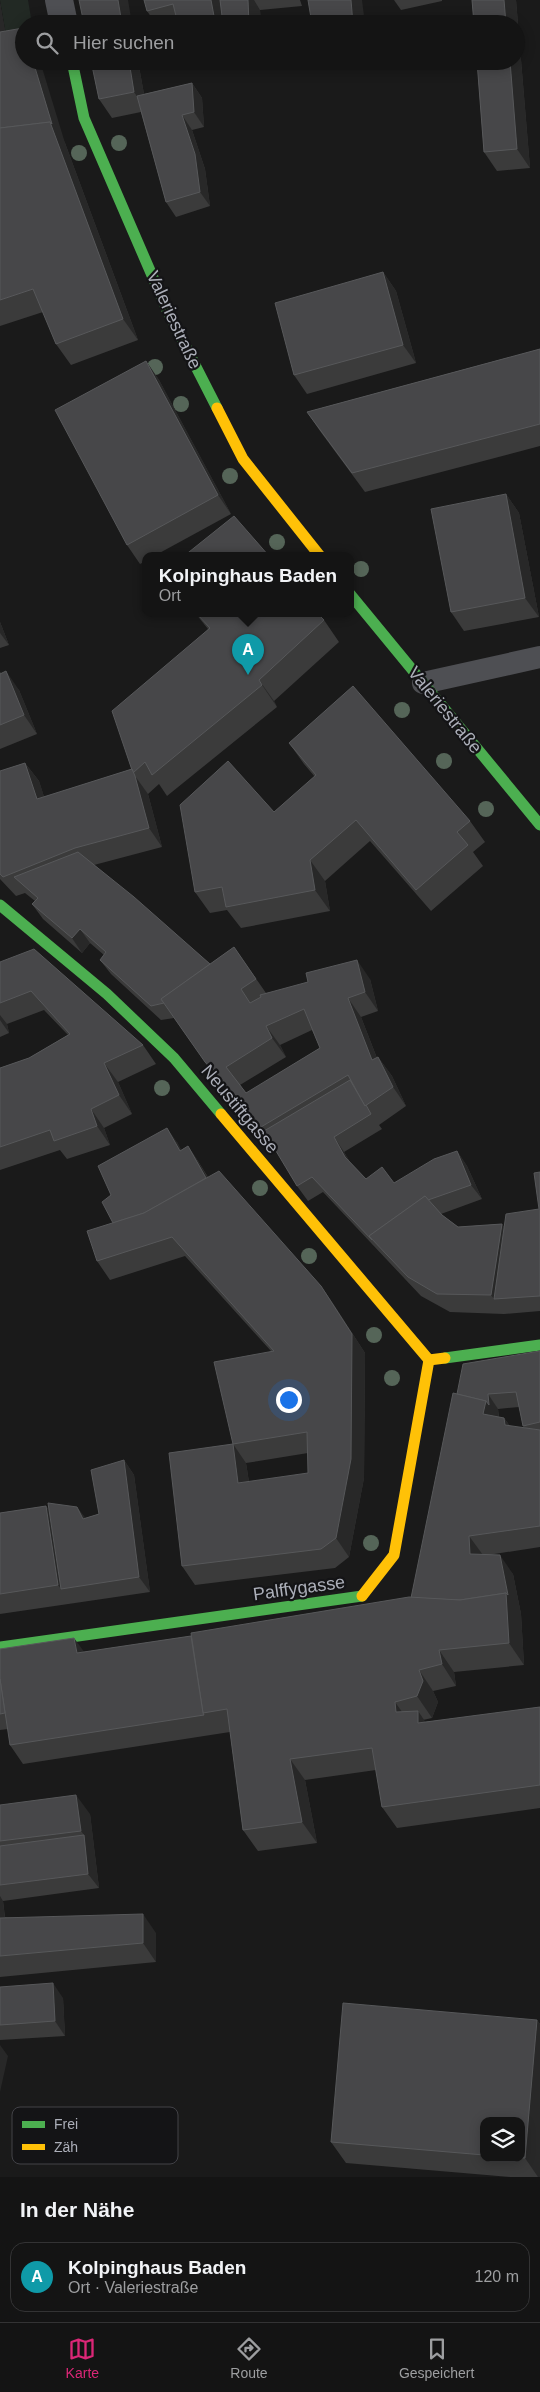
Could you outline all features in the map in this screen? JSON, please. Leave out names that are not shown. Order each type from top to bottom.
[{"type":"street","points":[[59,0],[62,15]]},
{"type":"street","name":"Valeriestraße","points":[[74,70],[84,118],[176,328],[242,459],[317,552]]},
{"type":"street","name":"Valeriestraße","points":[[354,599],[422,684],[540,825]]},
{"type":"street","name":"Neustiftgasse","points":[[0,905],[107,994],[174,1058],[429,1360]]},
{"type":"street","points":[[429,1360],[540,1345]]},
{"type":"street","name":"Palffygasse","points":[[0,1646],[361,1597],[394,1555],[429,1360]]},
{"type":"lane","points":[[422,684],[540,657]]},
{"type":"shaded area","points":[[0,0],[28,0],[30,15],[15,15],[15,51],[9,52]]},
{"type":"building","points":[[79,0],[118,0],[120,15],[82,15]]},
{"type":"building","points":[[144,0],[211,0],[214,15],[176,15],[173,4],[147,11]]},
{"type":"building","points":[[220,0],[248,0],[249,15],[222,15]]},
{"type":"building","points":[[308,0],[351,0],[352,15],[310,15]]},
{"type":"building","points":[[472,0],[504,0],[505,15],[473,15]]},
{"type":"building","points":[[15,29],[15,70],[36,70],[52,124],[50,122],[0,128],[0,32]]},
{"type":"building","points":[[93,70],[130,70],[134,92],[99,99]]},
{"type":"building","points":[[478,70],[511,70],[517,149],[484,152]]},
{"type":"building","points":[[192,83],[194,112],[182,115],[195,154],[200,192],[166,202],[137,96]]},
{"type":"building","points":[[50,122],[123,319],[56,344],[33,289],[0,300],[0,128]]},
{"type":"building","points":[[383,272],[403,345],[294,375],[275,303]]},
{"type":"building","points":[[540,349],[540,424],[352,473],[307,412]]},
{"type":"building","points":[[146,361],[218,495],[127,545],[55,410]]},
{"type":"building","points":[[506,494],[525,598],[451,612],[431,509]]},
{"type":"building","points":[[234,516],[266,552],[189,552]]},
{"type":"building","points":[[200,617],[321,617],[324,620],[259,680],[262,685],[152,775],[145,762],[133,773],[112,711],[210,628]]},
{"type":"building","points":[[6,671],[24,715],[0,725],[0,674]]},
{"type":"building","points":[[353,686],[470,821],[457,832],[468,845],[416,890],[356,820],[310,860],[315,890],[226,907],[222,887],[195,892],[180,805],[228,761],[274,812],[316,775],[289,743]]},
{"type":"building","points":[[25,763],[37,799],[132,769],[149,828],[75,848],[3,877],[0,874],[0,771]]},
{"type":"building","points":[[78,852],[134,897],[210,964],[161,999],[164,1003],[151,1006],[100,960],[106,952],[80,929],[72,938],[32,904],[38,898],[14,877]]},
{"type":"building","points":[[234,947],[256,979],[241,989],[250,1003],[261,997],[260,995],[308,982],[306,973],[357,960],[365,992],[348,998],[372,1060],[378,1057],[393,1087],[365,1106],[348,1075],[261,1127],[205,1062],[161,999]],"holes":[[[304,1009],[320,1048],[246,1093],[226,1067],[272,1038],[266,1026]]]},
{"type":"building","points":[[34,949],[143,1045],[104,1063],[119,1095],[91,1109],[97,1126],[54,1141],[50,1130],[0,1147],[0,1068],[29,1058],[70,1034],[31,991],[0,1003],[0,962]]},
{"type":"building","points":[[350,1080],[371,1114],[334,1137],[345,1157],[366,1179],[382,1167],[394,1183],[434,1159],[457,1151],[471,1185],[428,1200],[425,1196],[369,1236],[372,1240],[312,1177],[297,1186],[264,1131]]},
{"type":"building","points":[[167,1128],[180,1151],[188,1146],[206,1178],[144,1213],[113,1223],[102,1202],[111,1195],[98,1166]]},
{"type":"building","points":[[219,1171],[321,1286],[352,1334],[351,1459],[336,1538],[321,1549],[182,1566],[169,1453],[233,1444],[214,1362],[274,1351],[172,1237],[97,1261],[87,1231],[144,1213]],"holes":[[[307,1432],[308,1473],[238,1483],[233,1444]]]},
{"type":"building","points":[[540,1172],[540,1296],[494,1299],[506,1214],[539,1209],[534,1173]]},
{"type":"building","points":[[425,1196],[442,1215],[458,1227],[502,1224],[491,1295],[437,1294],[408,1277],[369,1236]]},
{"type":"building","points":[[540,1351],[540,1422],[523,1426],[516,1392],[488,1394],[489,1405],[486,1401],[457,1394],[463,1364]]},
{"type":"building","points":[[453,1393],[486,1401],[483,1414],[504,1418],[505,1425],[540,1430],[540,1526],[469,1536],[470,1554],[500,1555],[508,1595],[506,1593],[460,1600],[411,1598]]},
{"type":"building","points":[[124,1460],[139,1577],[61,1589],[48,1503],[77,1507],[83,1519],[99,1514],[91,1470]]},
{"type":"building","points":[[46,1506],[58,1585],[0,1594],[0,1513]]},
{"type":"building","points":[[506,1593],[509,1643],[439,1650],[442,1664],[419,1670],[423,1681],[417,1696],[395,1702],[396,1712],[418,1711],[418,1723],[540,1707],[540,1785],[382,1807],[372,1748],[290,1759],[302,1822],[243,1830],[227,1709],[203,1713],[191,1633],[409,1597],[460,1600]]},
{"type":"building","points":[[191,1636],[204,1715],[10,1745],[0,1679],[0,1649],[74,1638],[77,1653]]},
{"type":"building","points":[[0,1679],[5,1713],[0,1714]]},
{"type":"building","points":[[76,1795],[81,1831],[0,1841],[0,1805]]},
{"type":"building","points":[[84,1835],[88,1874],[0,1885],[0,1846]]},
{"type":"building","points":[[143,1914],[143,1943],[0,1956],[0,1918]]},
{"type":"building","points":[[53,1983],[55,2021],[0,2025],[0,1987]]},
{"type":"building","points":[[343,2003],[537,2020],[525,2158],[525,2117],[480,2117],[480,2155],[331,2142]]},
{"type":"traffic: fast","points":[[74,70],[84,118],[167,310],[217,408]]},
{"type":"traffic: fast","points":[[354,599],[540,825]]},
{"type":"traffic: fast","points":[[0,905],[107,994],[174,1058],[221,1114]]},
{"type":"traffic: fast","points":[[445,1358],[540,1345]]},
{"type":"traffic: fast","points":[[0,1647],[362,1596]]},
{"type":"traffic: slow","points":[[217,408],[243,459],[317,552]]},
{"type":"traffic: slow","points":[[221,1114],[429,1360]]},
{"type":"traffic: slow","points":[[362,1596],[394,1555],[429,1360],[445,1358]]},
{"type":"place","name":"Kolpinghaus Baden","points":[[248,675]]}]
